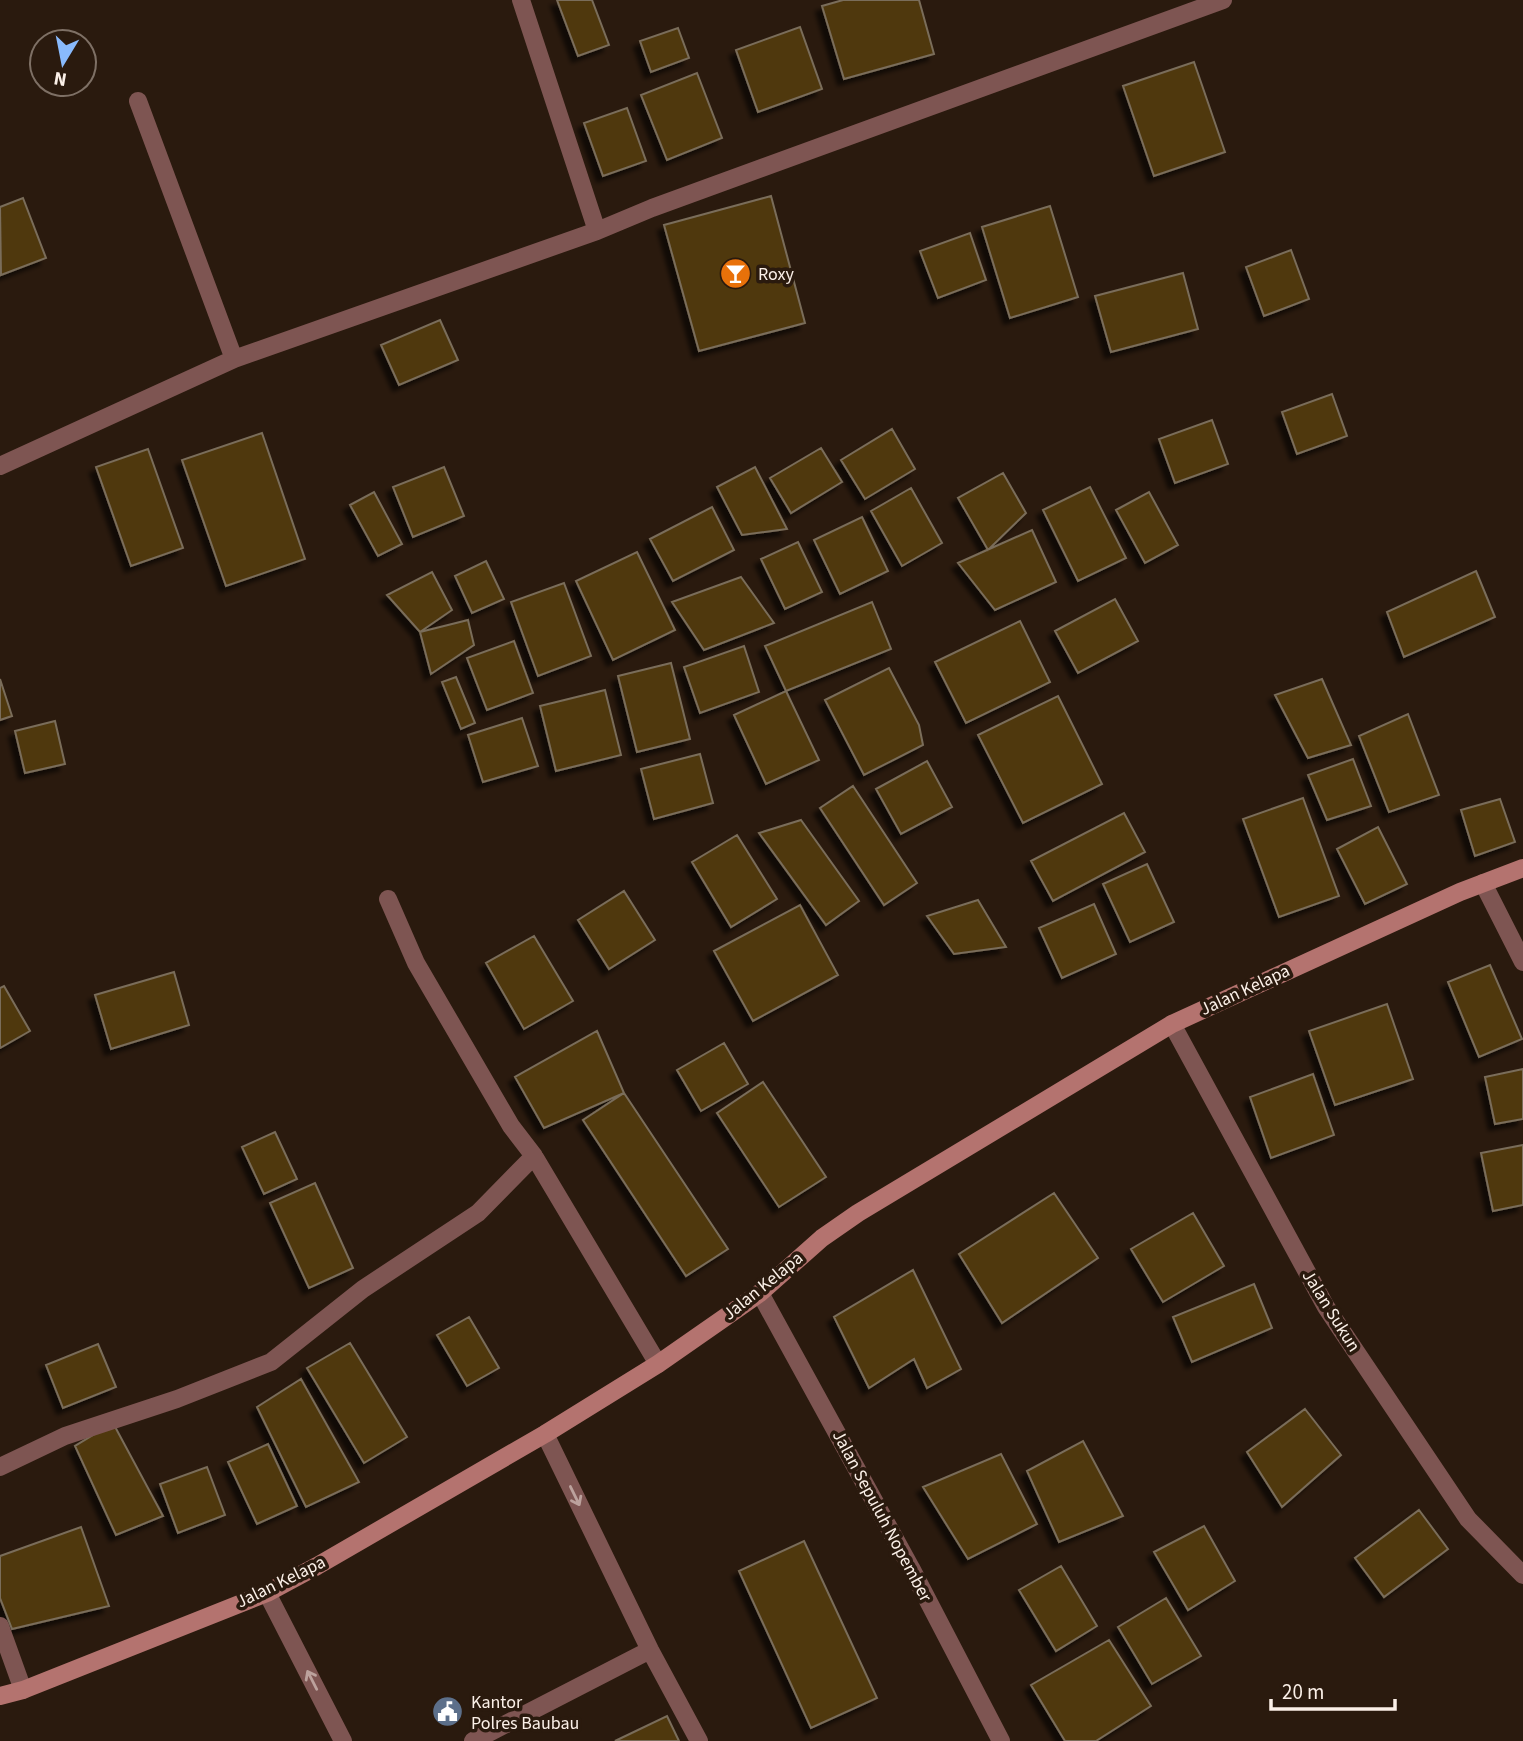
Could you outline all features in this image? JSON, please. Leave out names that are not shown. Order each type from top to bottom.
[{"type":"street","points":[[521,0],[597,231]]},
{"type":"street","points":[[0,466],[234,359],[597,231],[652,208],[1223,0]]},
{"type":"street","points":[[138,101],[234,359]]},
{"type":"street","name":"Jalan Kelapa","points":[[0,1696],[23,1690],[267,1593],[317,1566],[545,1434],[658,1364],[760,1293],[822,1238],[858,1213],[1172,1024],[1460,892],[1523,867]]},
{"type":"street","points":[[1483,883],[1523,962]]},
{"type":"street","points":[[388,899],[416,963],[511,1126],[534,1156],[658,1364]]},
{"type":"street","name":"Jalan Sukun","points":[[1172,1024],[1326,1307],[1468,1519],[1523,1575]]},
{"type":"street","points":[[0,1467],[65,1436],[177,1399],[271,1362],[363,1289],[478,1213],[534,1156]]},
{"type":"street","name":"Jalan Sepuluh Nopember","points":[[760,1293],[904,1556],[1001,1741]]},
{"type":"street","points":[[545,1434],[650,1650],[699,1741]]},
{"type":"street","points":[[267,1593],[343,1741]]},
{"type":"street","points":[[0,1626],[23,1690]]},
{"type":"street","points":[[473,1741],[650,1650]]},
{"type":"building","points":[[557,0],[592,0],[609,45],[578,56]]},
{"type":"building","points":[[843,0],[919,0],[934,54],[844,79],[822,6]]},
{"type":"building","points":[[800,27],[822,89],[758,112],[736,50]]},
{"type":"building","points":[[678,28],[689,58],[651,72],[640,41]]},
{"type":"building","points":[[1194,62],[1225,152],[1154,176],[1123,86]]},
{"type":"building","points":[[697,73],[722,138],[667,160],[641,95]]},
{"type":"building","points":[[627,108],[646,161],[603,176],[584,123]]},
{"type":"building","name":"Roxy","points":[[771,196],[805,323],[699,351],[664,225]]},
{"type":"building","points":[[23,198],[46,258],[1,275],[0,207]]},
{"type":"building","points":[[1050,206],[1078,297],[1010,318],[982,227]]},
{"type":"building","points":[[970,233],[986,280],[938,298],[920,251]]},
{"type":"building","points":[[1291,250],[1309,299],[1264,316],[1246,267]]},
{"type":"building","points":[[1183,273],[1198,329],[1111,352],[1095,296]]},
{"type":"building","points":[[440,320],[458,360],[399,385],[381,345]]},
{"type":"building","points":[[1332,394],[1347,436],[1297,454],[1282,412]]},
{"type":"building","points":[[1212,420],[1228,464],[1175,483],[1159,439]]},
{"type":"building","points":[[892,429],[915,469],[865,499],[841,460]]},
{"type":"building","points":[[262,433],[305,559],[226,586],[182,460]]},
{"type":"building","points":[[821,448],[842,482],[791,513],[770,478]]},
{"type":"building","points":[[148,449],[183,548],[131,566],[96,467]]},
{"type":"building","points":[[444,467],[464,516],[413,537],[393,487]]},
{"type":"building","points":[[755,467],[787,529],[742,535],[717,487]]},
{"type":"building","points":[[1003,473],[1026,513],[988,550],[958,498]]},
{"type":"building","points":[[1090,487],[1126,558],[1078,581],[1043,510]]},
{"type":"building","points":[[911,488],[942,543],[902,566],[871,511]]},
{"type":"building","points":[[374,492],[402,544],[378,556],[350,505]]},
{"type":"building","points":[[1149,492],[1178,545],[1145,563],[1116,510]]},
{"type":"building","points":[[712,507],[734,550],[673,581],[650,539]]},
{"type":"building","points":[[862,517],[888,571],[840,594],[814,540]]},
{"type":"building","points":[[1032,530],[1056,582],[995,610],[958,563]]},
{"type":"building","points":[[798,542],[822,592],[785,609],[761,559]]},
{"type":"building","points":[[637,552],[675,630],[613,660],[576,581]]},
{"type":"building","points":[[486,561],[504,599],[472,613],[455,576]]},
{"type":"building","points":[[1476,571],[1495,617],[1404,657],[1387,612]]},
{"type":"building","points":[[432,572],[452,610],[420,632],[387,595]]},
{"type":"building","points":[[741,577],[774,623],[704,650],[672,602]]},
{"type":"building","points":[[564,583],[591,656],[538,676],[511,602]]},
{"type":"building","points":[[1115,599],[1138,641],[1078,673],[1055,631]]},
{"type":"building","points":[[872,602],[891,649],[786,691],[765,646]]},
{"type":"building","points":[[468,620],[474,645],[431,674],[420,632]]},
{"type":"building","points":[[1020,621],[1050,682],[966,723],[935,662]]},
{"type":"building","points":[[514,641],[533,693],[487,710],[467,658]]},
{"type":"building","points":[[744,646],[759,692],[700,713],[684,667]]},
{"type":"building","points":[[671,663],[690,739],[637,752],[618,676]]},
{"type":"building","points":[[889,668],[919,725],[923,745],[864,775],[825,700]]},
{"type":"building","points":[[456,677],[475,723],[461,729],[442,682]]},
{"type":"building","points":[[0,679],[12,716],[0,720]]},
{"type":"building","points":[[1322,679],[1351,745],[1308,758],[1275,695]]},
{"type":"building","points":[[605,690],[621,755],[556,771],[540,706]]},
{"type":"building","points":[[786,691],[819,760],[766,784],[734,715]]},
{"type":"building","points":[[1058,696],[1102,784],[1023,823],[978,735]]},
{"type":"building","points":[[1408,714],[1439,795],[1389,812],[1359,736]]},
{"type":"building","points":[[522,718],[538,766],[483,782],[468,735]]},
{"type":"building","points":[[55,721],[65,764],[25,773],[15,731]]},
{"type":"building","points":[[700,754],[713,803],[654,819],[641,769]]},
{"type":"building","points":[[1353,759],[1371,806],[1327,820],[1308,775]]},
{"type":"building","points":[[927,761],[952,807],[901,834],[876,789]]},
{"type":"building","points":[[853,786],[917,883],[884,905],[820,808]]},
{"type":"building","points":[[1303,798],[1339,896],[1279,917],[1243,819]]},
{"type":"building","points":[[1500,799],[1515,842],[1475,856],[1461,810]]},
{"type":"building","points":[[1124,813],[1145,852],[1053,901],[1031,861]]},
{"type":"building","points":[[801,820],[859,901],[826,925],[759,833]]},
{"type":"building","points":[[1378,827],[1407,884],[1365,904],[1337,849]]},
{"type":"building","points":[[737,835],[777,899],[731,927],[692,862]]},
{"type":"building","points":[[1147,864],[1174,922],[1130,942],[1103,884]]},
{"type":"building","points":[[624,891],[655,940],[609,969],[578,920]]},
{"type":"building","points":[[978,900],[1006,947],[954,954],[927,916]]},
{"type":"building","points":[[1094,904],[1116,954],[1062,978],[1039,928]]},
{"type":"building","points":[[800,905],[838,975],[753,1021],[714,951]]},
{"type":"building","points":[[534,936],[573,1001],[524,1029],[486,963]]},
{"type":"building","points":[[1490,965],[1522,1039],[1479,1057],[1448,982]]},
{"type":"building","points":[[174,972],[189,1025],[111,1049],[95,995]]},
{"type":"building","points":[[4,986],[30,1031],[0,1048],[0,988]]},
{"type":"building","points":[[1387,1004],[1413,1079],[1335,1105],[1309,1031]]},
{"type":"building","points":[[597,1031],[624,1093],[544,1128],[515,1077]]},
{"type":"building","points":[[724,1043],[748,1084],[701,1111],[677,1070]]},
{"type":"building","points":[[1523,1069],[1523,1119],[1495,1124],[1485,1077]]},
{"type":"building","points":[[1313,1074],[1334,1135],[1271,1158],[1250,1097]]},
{"type":"building","points":[[763,1082],[826,1177],[779,1207],[717,1113]]},
{"type":"building","points":[[624,1093],[728,1249],[686,1276],[583,1120]]},
{"type":"building","points":[[275,1132],[297,1179],[264,1194],[242,1147]]},
{"type":"building","points":[[1523,1145],[1523,1205],[1493,1211],[1481,1153]]},
{"type":"building","points":[[315,1183],[353,1268],[309,1288],[270,1203]]},
{"type":"building","points":[[1054,1193],[1098,1258],[1002,1323],[959,1254]]},
{"type":"building","points":[[1193,1213],[1224,1266],[1163,1302],[1131,1249]]},
{"type":"building","points":[[913,1270],[961,1369],[927,1388],[914,1359],[869,1388],[834,1317]]},
{"type":"building","points":[[1254,1284],[1272,1328],[1192,1362],[1173,1317]]},
{"type":"building","points":[[469,1317],[499,1368],[467,1386],[437,1335]]},
{"type":"building","points":[[350,1343],[407,1437],[364,1463],[307,1368]]},
{"type":"building","points":[[98,1344],[116,1387],[63,1408],[46,1365]]},
{"type":"building","points":[[301,1379],[359,1482],[306,1507],[257,1407]]},
{"type":"building","points":[[1305,1409],[1341,1455],[1282,1507],[1247,1452]]},
{"type":"building","points":[[113,1423],[163,1516],[116,1535],[75,1446]]},
{"type":"building","points":[[1083,1441],[1123,1516],[1059,1542],[1027,1471]]},
{"type":"building","points":[[268,1444],[297,1506],[257,1524],[228,1462]]},
{"type":"building","points":[[1001,1454],[1037,1524],[968,1559],[923,1487]]},
{"type":"building","points":[[207,1467],[225,1515],[178,1533],[160,1484]]},
{"type":"building","points":[[1419,1510],[1448,1549],[1384,1597],[1355,1558]]},
{"type":"building","points":[[1204,1526],[1235,1581],[1188,1610],[1154,1552]]},
{"type":"building","points":[[81,1527],[109,1606],[12,1629],[0,1598],[0,1556]]},
{"type":"building","points":[[804,1541],[877,1698],[811,1728],[739,1571]]},
{"type":"building","points":[[1061,1566],[1097,1626],[1056,1651],[1019,1590]]},
{"type":"building","points":[[1166,1598],[1201,1656],[1152,1684],[1118,1627]]},
{"type":"building","points":[[1109,1640],[1151,1706],[1096,1741],[1065,1741],[1031,1685]]},
{"type":"building","points":[[667,1716],[679,1741],[615,1741]]},
{"type":"place","name":"Roxy","points":[[735,274]]},
{"type":"place","name":"Kantor Polres Baubau","points":[[448,1712]]}]
